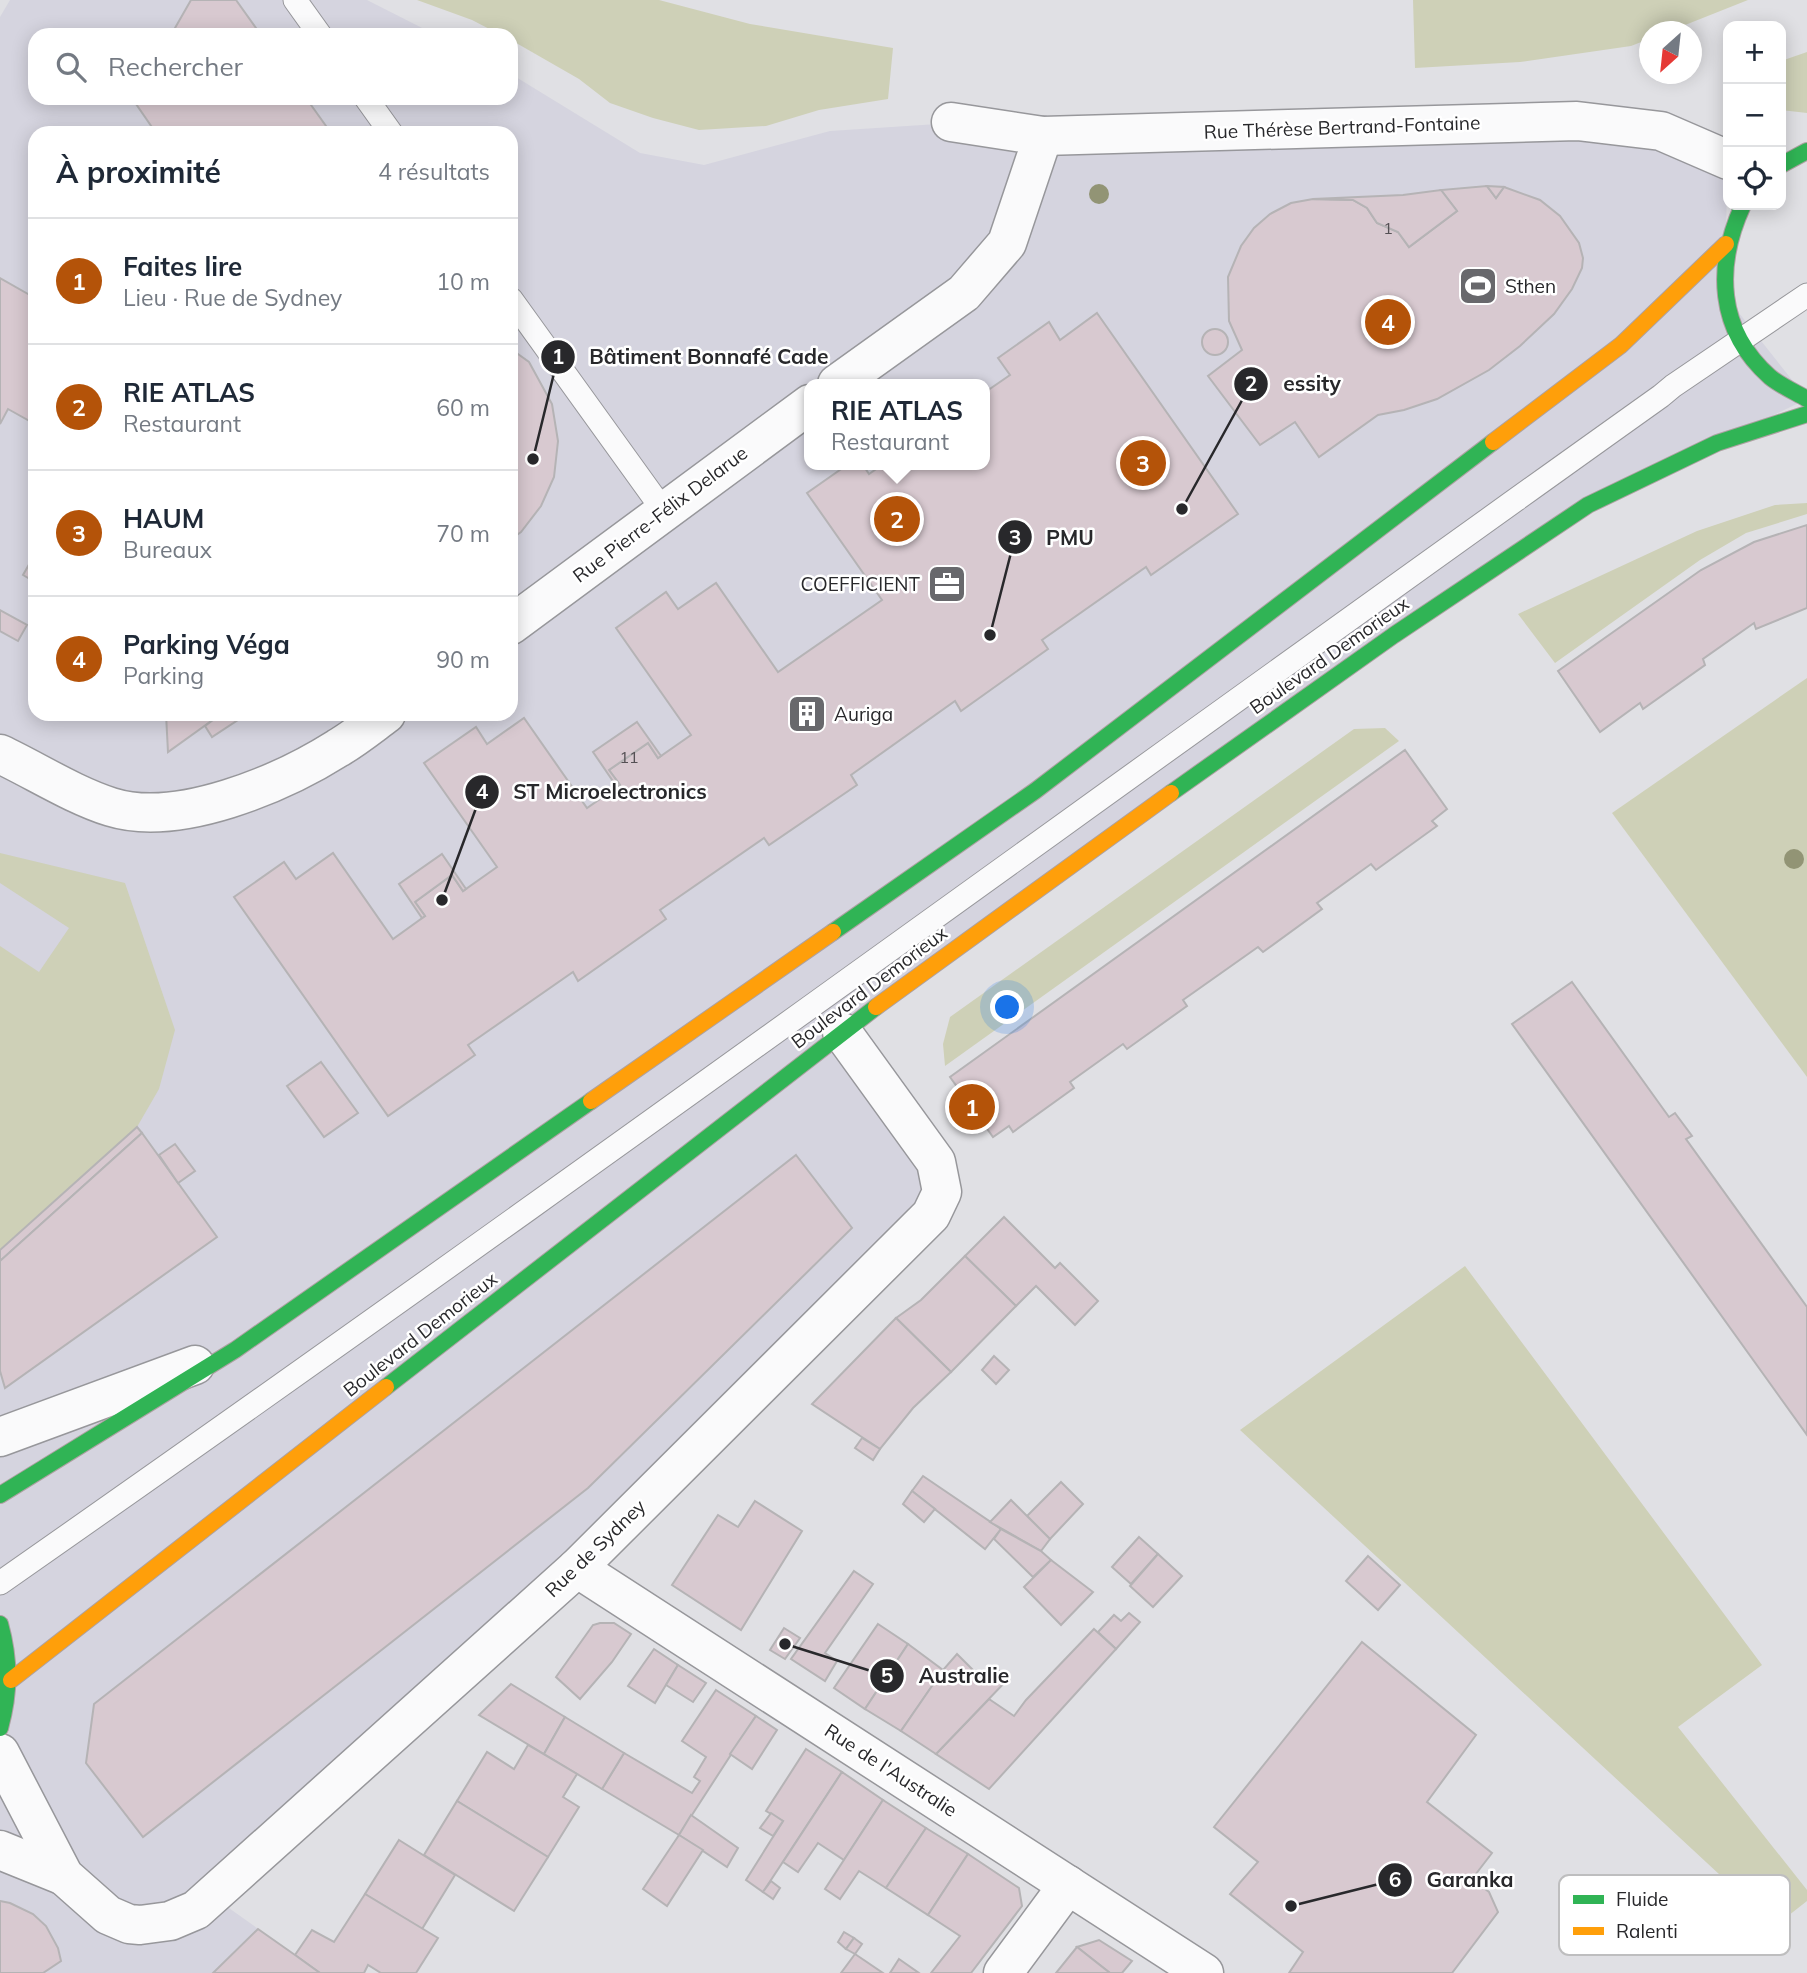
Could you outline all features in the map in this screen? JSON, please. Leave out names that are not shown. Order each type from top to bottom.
[{"type":"main road","points":[[1786,161],[1807,150]]},
{"type":"main road","points":[[1740,210],[1726,244],[1723,269],[1724,294],[1730,318],[1741,342],[1770,377],[1807,399]]},
{"type":"main road","points":[[0,1495],[235,1350],[1035,791],[1621,345],[1726,244]]},
{"type":"main road","name":"Boulevard Demorieux","points":[[10,1680],[842,1032],[1074,862],[1394,635],[1588,505],[1717,443],[1807,415]]},
{"type":"main road","points":[[0,1624],[8,1651],[10,1680],[7,1706],[0,1728]]},
{"type":"street","name":"Rue Thérèse Bertrand-Fontaine","points":[[951,122],[1043,136],[1577,121],[1661,131],[1723,158]]},
{"type":"street","points":[[844,379],[964,293],[1007,243],[1043,136]]},
{"type":"street","name":"Rue Pierre-Félix Delarue","points":[[518,620],[804,408]]},
{"type":"street","points":[[0,754],[113,808],[138,813],[164,812],[212,803],[300,769],[339,748],[376,721]]},
{"type":"street","name":"Rue de Sydney","points":[[0,1850],[64,1876],[108,1915],[129,1924],[155,1924],[196,1910],[577,1568],[921,1225],[937,1205],[942,1192],[936,1162],[842,1032]]},
{"type":"street","points":[[0,1437],[235,1350]]},
{"type":"street","name":"Rue de l'Australie","points":[[577,1568],[1204,1973]]},
{"type":"street","name":"Rue de Sydney","points":[[0,1753],[64,1876]]},
{"type":"street","points":[[1003,1973],[1068,1885]]},
{"type":"lane","points":[[295,0],[315,28]]},
{"type":"lane","points":[[371,105],[386,126]]},
{"type":"lane","points":[[0,1583],[682,1101],[1673,386],[1807,295]]},
{"type":"lane","points":[[518,309],[663,510]]},
{"type":"shaded area","points":[[10,0],[367,0],[422,28],[28,28],[28,105],[518,105],[518,78],[640,153],[704,165],[830,131],[953,123],[1577,121],[1723,159],[1723,210],[1727,210],[1724,294],[1807,399],[1588,505],[842,1032],[942,1192],[212,1896],[320,1973],[0,1973],[0,17]]},
{"type":"green space","points":[[417,0],[659,0],[750,24],[893,48],[888,99],[819,110],[766,126],[699,130],[610,103],[579,79],[518,44],[518,28],[487,28]]},
{"type":"green space","points":[[1413,0],[1748,0],[1695,21],[1639,21],[1639,43],[1631,46],[1520,62],[1415,68]]},
{"type":"green space","points":[[1807,52],[1807,113],[1786,111],[1786,59]]},
{"type":"green space","points":[[1807,503],[1807,514],[1746,533],[1700,560],[1555,663],[1518,614],[1697,531],[1775,505]]},
{"type":"green space","points":[[1807,678],[1807,1077],[1612,813]]},
{"type":"green space","points":[[1385,728],[1399,741],[945,1066],[943,1044],[950,1017],[1354,729]]},
{"type":"green space","points":[[0,853],[125,883],[175,1030],[159,1089],[137,1127],[0,1250],[0,946],[39,972],[69,928],[0,883]]},
{"type":"green space","points":[[1465,1266],[1762,1665],[1678,1727],[1807,1890],[1807,1901],[1790,1914],[1790,1875],[1720,1875],[1240,1430]]},
{"type":"building","points":[[191,0],[236,0],[256,28],[175,28]]},
{"type":"building","points":[[137,105],[311,105],[326,126],[151,126]]},
{"type":"building","points":[[1487,186],[1496,198],[1504,187],[1540,200],[1560,216],[1579,243],[1583,258],[1582,268],[1572,289],[1554,314],[1489,370],[1437,399],[1378,415],[1319,457],[1295,422],[1260,445],[1208,376],[1242,350],[1229,321],[1228,277],[1241,246],[1254,228],[1270,214],[1291,203],[1313,199],[1353,200],[1367,208],[1377,223],[1398,232],[1409,247],[1457,211],[1441,190]]},
{"type":"building","points":[[1487,186],[1504,187],[1496,198]]},
{"type":"building","points":[[1441,190],[1457,211],[1409,247],[1398,232],[1377,223],[1367,208],[1353,200],[1313,199],[1403,195]]},
{"type":"building","points":[[0,278],[28,294],[28,420],[8,409],[0,424]]},
{"type":"building","name":"Auriga","points":[[1097,313],[1238,514],[1151,575],[1146,567],[1042,640],[1048,649],[961,711],[955,701],[851,775],[857,785],[769,845],[764,838],[660,910],[666,919],[578,981],[573,972],[468,1045],[475,1055],[388,1116],[234,897],[284,862],[296,879],[333,853],[393,939],[425,916],[415,902],[452,875],[463,891],[497,867],[424,763],[476,727],[487,744],[524,718],[587,808],[620,785],[609,770],[648,743],[658,758],[691,735],[616,628],[666,592],[678,609],[716,583],[778,672],[882,600],[807,493],[840,470],[866,470],[869,474],[875,470],[990,470],[990,389],[1010,375],[998,358],[1049,322],[1060,340]]},
{"type":"building","points":[[1215,329],[1224,333],[1228,342],[1224,351],[1215,355],[1206,351],[1202,342],[1206,333]]},
{"type":"building","points":[[518,354],[529,362],[552,404],[558,441],[554,477],[541,506],[518,534]]},
{"type":"building","points":[[1807,525],[1807,608],[1756,629],[1754,623],[1703,659],[1705,665],[1643,709],[1640,703],[1600,732],[1558,671],[1701,570],[1754,542]]},
{"type":"building","points":[[0,610],[27,625],[18,641],[0,631]]},
{"type":"building","points":[[166,721],[211,721],[168,752]]},
{"type":"building","points":[[212,721],[236,721],[212,737],[205,726]]},
{"type":"building","points":[[637,722],[661,756],[658,758],[648,743],[609,770],[620,785],[617,787],[593,752]]},
{"type":"building","points":[[1405,750],[1447,809],[1432,821],[1437,826],[1376,870],[1371,864],[1317,903],[1322,909],[1263,952],[1258,947],[1183,1000],[1187,1006],[1127,1049],[1123,1044],[1070,1082],[1074,1088],[1013,1132],[1009,1126],[993,1137],[950,1077]]},
{"type":"building","points":[[442,854],[466,889],[463,891],[452,875],[415,902],[425,916],[422,918],[399,884]]},
{"type":"building","points":[[1572,982],[1669,1117],[1675,1113],[1692,1136],[1686,1139],[1807,1307],[1807,1435],[1512,1024]]},
{"type":"building","points":[[321,1062],[358,1113],[324,1137],[287,1086]]},
{"type":"building","points":[[137,1127],[142,1133],[0,1261],[0,1250]]},
{"type":"building","points":[[142,1133],[217,1237],[5,1388],[0,1371],[0,1261]]},
{"type":"building","points":[[175,1144],[195,1171],[178,1183],[159,1155]]},
{"type":"building","points":[[796,1155],[852,1228],[588,1488],[143,1837],[86,1763],[94,1704]]},
{"type":"building","points":[[1004,1217],[1055,1268],[1060,1263],[1098,1301],[1075,1325],[1036,1286],[1016,1306],[965,1256]]},
{"type":"building","points":[[965,1256],[1016,1306],[951,1372],[896,1318],[921,1300]]},
{"type":"building","points":[[896,1318],[951,1372],[913,1408],[880,1449],[812,1404]]},
{"type":"building","points":[[994,1356],[1009,1370],[996,1384],[982,1370]]},
{"type":"building","points":[[862,1438],[880,1449],[873,1460],[855,1448]]},
{"type":"building","points":[[923,1476],[1001,1529],[985,1549],[912,1491]]},
{"type":"building","points":[[1061,1482],[1083,1504],[1050,1539],[1027,1516]]},
{"type":"building","points":[[912,1491],[935,1509],[924,1522],[903,1504]]},
{"type":"building","points":[[1011,1500],[1050,1539],[1041,1551],[990,1522]]},
{"type":"building","points":[[755,1501],[802,1531],[741,1630],[672,1585],[718,1515],[738,1527]]},
{"type":"building","points":[[1001,1529],[1041,1551],[1051,1560],[1033,1577],[994,1539]]},
{"type":"building","points":[[1139,1537],[1158,1554],[1131,1584],[1112,1567]]},
{"type":"building","points":[[1158,1554],[1182,1576],[1153,1607],[1130,1586]]},
{"type":"building","points":[[1368,1556],[1400,1585],[1378,1610],[1346,1581]]},
{"type":"building","points":[[1051,1560],[1093,1592],[1061,1625],[1024,1587]]},
{"type":"building","points":[[854,1571],[873,1584],[825,1653],[837,1661],[825,1681],[791,1659]]},
{"type":"building","points":[[1129,1613],[1140,1622],[1116,1649],[1098,1632],[1114,1615],[1121,1621]]},
{"type":"building","points":[[614,1623],[631,1634],[612,1662],[580,1699],[556,1677],[593,1625]]},
{"type":"building","points":[[878,1624],[908,1644],[865,1709],[834,1688]]},
{"type":"building","points":[[784,1628],[800,1638],[785,1659],[770,1650]]},
{"type":"building","points":[[1094,1629],[1116,1649],[989,1789],[936,1754],[989,1699],[1014,1716]]},
{"type":"building","points":[[1362,1642],[1476,1735],[1427,1802],[1492,1853],[1472,1879],[1489,1892],[1498,1912],[1452,1973],[1289,1973],[1303,1952],[1230,1894],[1258,1862],[1214,1827]]},
{"type":"building","points":[[908,1644],[943,1670],[901,1731],[865,1709]]},
{"type":"building","points":[[654,1649],[678,1665],[655,1703],[628,1686]]},
{"type":"building","points":[[957,1654],[984,1681],[996,1668],[1008,1679],[936,1754],[901,1731]]},
{"type":"building","points":[[678,1665],[706,1683],[693,1702],[666,1685]]},
{"type":"building","points":[[511,1684],[565,1717],[544,1754],[479,1715]]},
{"type":"building","points":[[716,1690],[756,1716],[679,1835],[602,1789],[624,1753],[692,1793],[700,1781],[694,1777],[706,1757],[682,1741]]},
{"type":"building","points":[[756,1716],[777,1730],[752,1769],[730,1754]]},
{"type":"building","points":[[565,1717],[624,1753],[602,1789],[544,1754]]},
{"type":"building","points":[[528,1745],[577,1774],[563,1797],[579,1807],[548,1857],[457,1801],[487,1752],[514,1769]]},
{"type":"building","points":[[806,1749],[842,1772],[763,1892],[746,1880],[783,1821],[766,1811]]},
{"type":"building","points":[[842,1772],[883,1800],[844,1860],[818,1843],[798,1872],[783,1862]]},
{"type":"building","points":[[883,1800],[926,1828],[886,1888],[859,1871],[840,1899],[825,1889]]},
{"type":"building","points":[[457,1801],[548,1857],[514,1911],[424,1855]]},
{"type":"building","points":[[771,1813],[783,1821],[773,1836],[760,1828]]},
{"type":"building","points":[[691,1815],[738,1848],[727,1867],[679,1835]]},
{"type":"building","points":[[926,1828],[968,1854],[928,1915],[886,1888]]},
{"type":"building","points":[[679,1835],[703,1850],[667,1906],[643,1889]]},
{"type":"building","points":[[399,1840],[455,1875],[422,1929],[365,1894]]},
{"type":"building","points":[[968,1854],[1019,1888],[1022,1906],[971,1973],[931,1973],[960,1936],[928,1915]]},
{"type":"building","points":[[771,1881],[780,1888],[773,1899],[763,1892]]},
{"type":"building","points":[[365,1894],[438,1938],[416,1973],[381,1973],[368,1965],[364,1973],[320,1973],[295,1955],[312,1930],[334,1942]]},
{"type":"building","points":[[0,1901],[33,1914],[46,1926],[58,1948],[61,1961],[43,1973],[0,1973]]},
{"type":"building","points":[[258,1929],[295,1955],[320,1973],[213,1973]]},
{"type":"building","points":[[844,1932],[854,1938],[846,1949],[838,1942]]},
{"type":"building","points":[[854,1938],[862,1944],[855,1954],[846,1949]]},
{"type":"building","points":[[1099,1940],[1132,1961],[1122,1973],[1110,1973],[1077,1947]]},
{"type":"building","points":[[1077,1947],[1110,1973],[1056,1973]]},
{"type":"building","points":[[855,1954],[883,1973],[841,1973]]},
{"type":"building","points":[[899,1959],[919,1973],[890,1973]]},
{"type":"traffic: fast","points":[[1786,162],[1807,151]]},
{"type":"traffic: fast","points":[[1741,210],[1728,251],[1725,274],[1731,318],[1739,339],[1752,359],[1774,380],[1807,399]]},
{"type":"traffic: fast","points":[[1171,793],[1394,635],[1588,505],[1717,443],[1807,414]]},
{"type":"traffic: fast","points":[[833,932],[1035,791],[1493,442]]},
{"type":"traffic: fast","points":[[386,1387],[876,1007]]},
{"type":"traffic: fast","points":[[0,1495],[235,1350],[591,1101]]},
{"type":"traffic: fast","points":[[0,1624],[8,1676],[0,1728]]},
{"type":"traffic: slow","points":[[1493,442],[1621,345],[1726,244]]},
{"type":"traffic: slow","points":[[876,1007],[1171,793]]},
{"type":"traffic: slow","points":[[591,1101],[833,932]]},
{"type":"traffic: slow","points":[[11,1680],[386,1387]]},
{"type":"place","name":"Sthen","points":[[1478,286]]},
{"type":"place","name":"Parking Véga","points":[[1388,322]]},
{"type":"place","name":"Bâtiment Bonnafé Cade","points":[[533,459]]},
{"type":"place","name":"HAUM","points":[[1143,463]]},
{"type":"place","name":"essity","points":[[1182,509]]},
{"type":"place","name":"RIE ATLAS","points":[[897,519]]},
{"type":"place","name":"COEFFICIENT","points":[[947,584]]},
{"type":"place","name":"PMU","points":[[990,635]]},
{"type":"place","name":"Auriga","points":[[807,714]]},
{"type":"place","name":"ST Microelectronics","points":[[442,900]]},
{"type":"place","name":"Faites lire","points":[[972,1107]]},
{"type":"place","name":"Australie","points":[[785,1644]]},
{"type":"place","name":"Garanka","points":[[1291,1906]]}]
